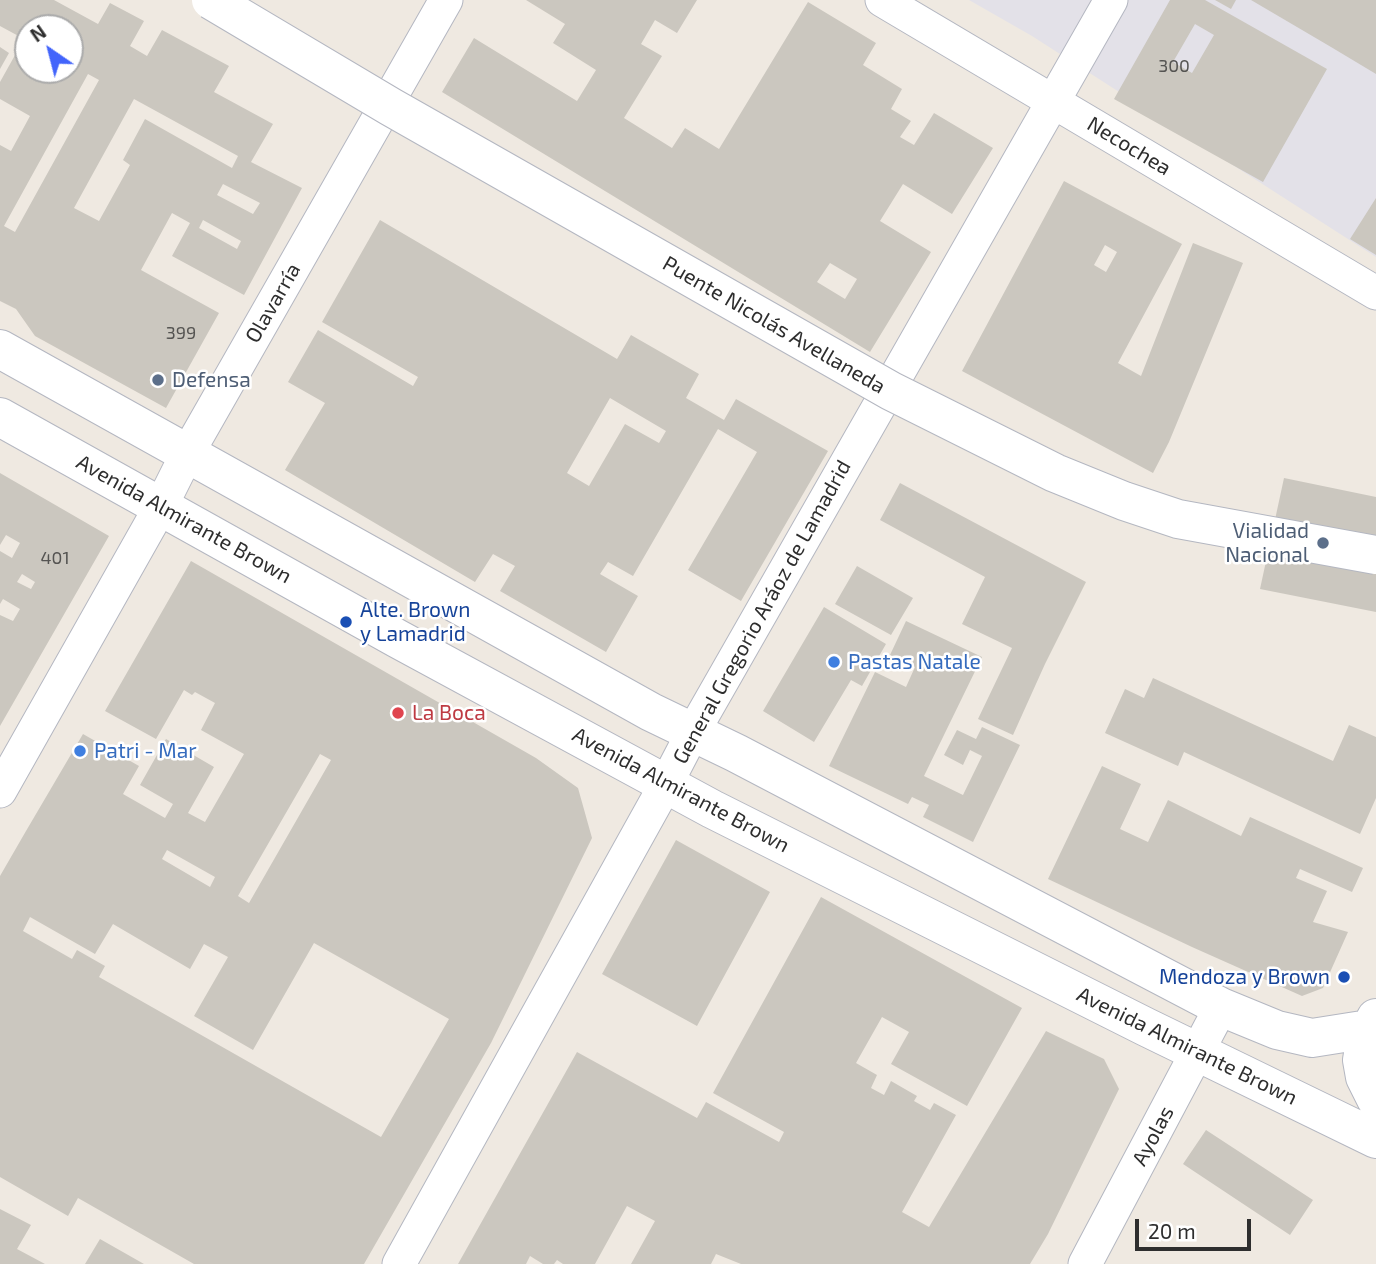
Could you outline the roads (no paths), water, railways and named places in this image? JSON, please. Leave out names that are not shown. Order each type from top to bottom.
[{"type":"main road","name":"Puente Nicolás Avellaneda","points":[[211,0],[391,107],[891,391],[1055,473],[1178,519],[1376,555]]},
{"type":"main road","points":[[0,349],[651,712],[736,753],[1221,1007],[1277,1030],[1312,1038],[1373,1023]]},
{"type":"main road","name":"Avenida Almirante Brown","points":[[0,417],[398,639],[737,821],[1376,1139]]},
{"type":"main road","points":[[1373,1023],[1363,1052],[1363,1068],[1367,1084],[1376,1099]]},
{"type":"main road","points":[[1333,1118],[1376,1113]]},
{"type":"street","name":"Olavarría","points":[[0,791],[162,506],[187,454],[446,0]]},
{"type":"street","name":"Necochea","points":[[882,0],[1376,293]]},
{"type":"street","name":"General Gregorio Aráoz de Lamadrid","points":[[399,1264],[693,732],[1111,0]]},
{"type":"street","name":"Ayolas","points":[[1085,1264],[1221,1007]]},
{"type":"place","name":"Defensa","points":[[158,380]]},
{"type":"place","name":"Vialidad Nacional","points":[[1323,543]]},
{"type":"place","name":"Alte. Brown y Lamadrid","points":[[346,622]]},
{"type":"place","name":"Pastas Natale","points":[[834,662]]},
{"type":"place","name":"La Boca","points":[[398,713]]},
{"type":"place","name":"Patri - Mar","points":[[80,751]]},
{"type":"place","name":"Mendoza y Brown","points":[[1344,977]]}]
